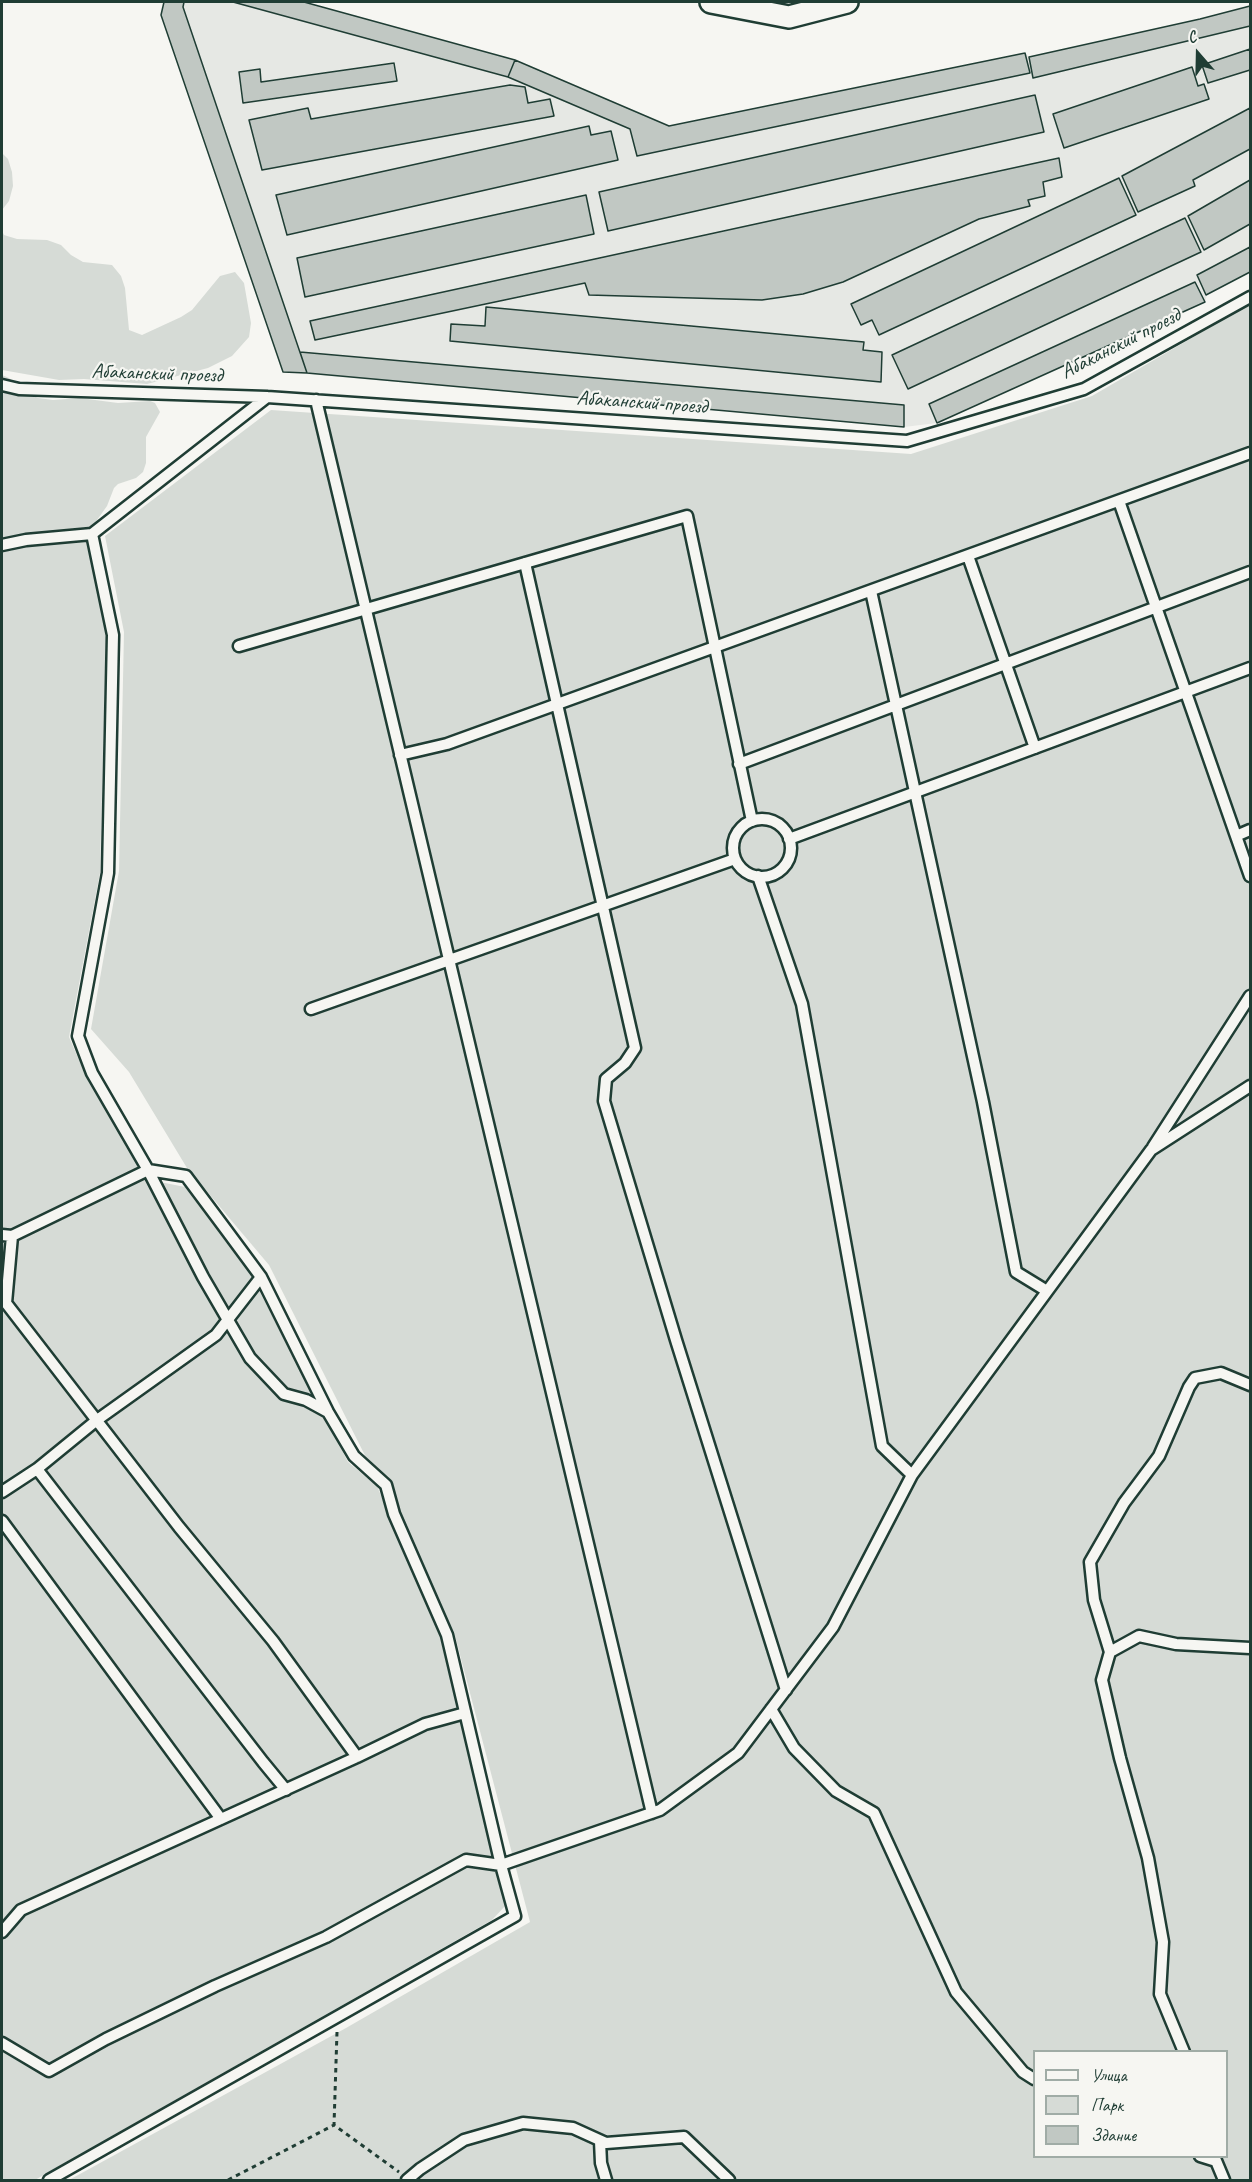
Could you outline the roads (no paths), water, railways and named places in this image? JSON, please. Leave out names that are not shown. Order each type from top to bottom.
[{"type":"street","points":[[711,2],[789,17],[847,2]]},
{"type":"lane","name":"Абаканский проезд","points":[[2,385],[19,389],[316,400],[907,441],[1084,389],[1251,297]]},
{"type":"lane","points":[[2,545],[26,540],[92,534],[267,397]]},
{"type":"lane","points":[[316,400],[652,1813]]},
{"type":"lane","points":[[400,755],[447,744],[557,705],[1251,453]]},
{"type":"lane","points":[[1119,501],[1251,876]]},
{"type":"lane","points":[[239,646],[687,516],[752,821]]},
{"type":"lane","points":[[92,534],[113,635],[108,873],[78,1036],[92,1073],[148,1170],[250,1358],[284,1394],[306,1400],[328,1412]]},
{"type":"lane","points":[[968,556],[1035,748]]},
{"type":"lane","points":[[525,563],[635,1048],[625,1063],[606,1079],[604,1101],[786,1690]]},
{"type":"lane","points":[[739,764],[1251,572]]},
{"type":"lane","points":[[871,591],[983,1102],[1016,1272],[1047,1291]]},
{"type":"lane","points":[[789,839],[1251,668]]},
{"type":"lane","points":[[761,819],[778,824],[789,839],[791,848],[789,858],[777,873],[758,876],[748,873],[735,859],[734,841],[744,825],[752,821],[761,819]]},
{"type":"lane","points":[[1236,836],[1251,831]]},
{"type":"lane","points":[[311,1009],[735,859]]},
{"type":"lane","points":[[758,876],[802,1004],[882,1446],[912,1475]]},
{"type":"lane","points":[[2,2043],[49,2071],[106,2039],[176,2005],[326,1937],[466,1860],[501,1865],[660,1810],[738,1754],[833,1627],[912,1475],[1151,1149],[1251,996]]},
{"type":"lane","points":[[1151,1149],[1251,1086]]},
{"type":"lane","points":[[49,2181],[515,1916],[447,1635],[394,1514],[386,1485],[354,1456],[328,1412],[261,1277],[186,1176],[148,1170],[7,1236],[6,1302],[179,1527],[273,1641],[357,1757]]},
{"type":"lane","points":[[2,1492],[37,1469],[97,1420],[216,1335],[261,1277]]},
{"type":"lane","points":[[1183,2050],[1160,1994],[1163,1942],[1148,1858],[1120,1758],[1102,1680],[1110,1652],[1094,1600],[1090,1562],[1124,1503],[1159,1456],[1195,1378],[1221,1373],[1251,1385]]},
{"type":"lane","points":[[37,1469],[255,1753],[286,1790]]},
{"type":"lane","points":[[2,1521],[221,1819]]},
{"type":"lane","points":[[1110,1652],[1139,1635],[1176,1644],[1251,1648]]},
{"type":"lane","points":[[771,1709],[794,1748],[836,1791],[874,1813],[956,1992],[1023,2072],[1033,2078]]},
{"type":"lane","points":[[2,1932],[21,1910],[286,1790],[425,1724],[465,1713]]},
{"type":"lane","points":[[408,2179],[464,2140],[523,2123],[573,2128],[606,2143],[684,2137],[729,2181]]},
{"type":"lane","points":[[600,2141],[601,2163],[606,2181]]},
{"type":"lane","points":[[1215,2159],[1224,2181]]}]
